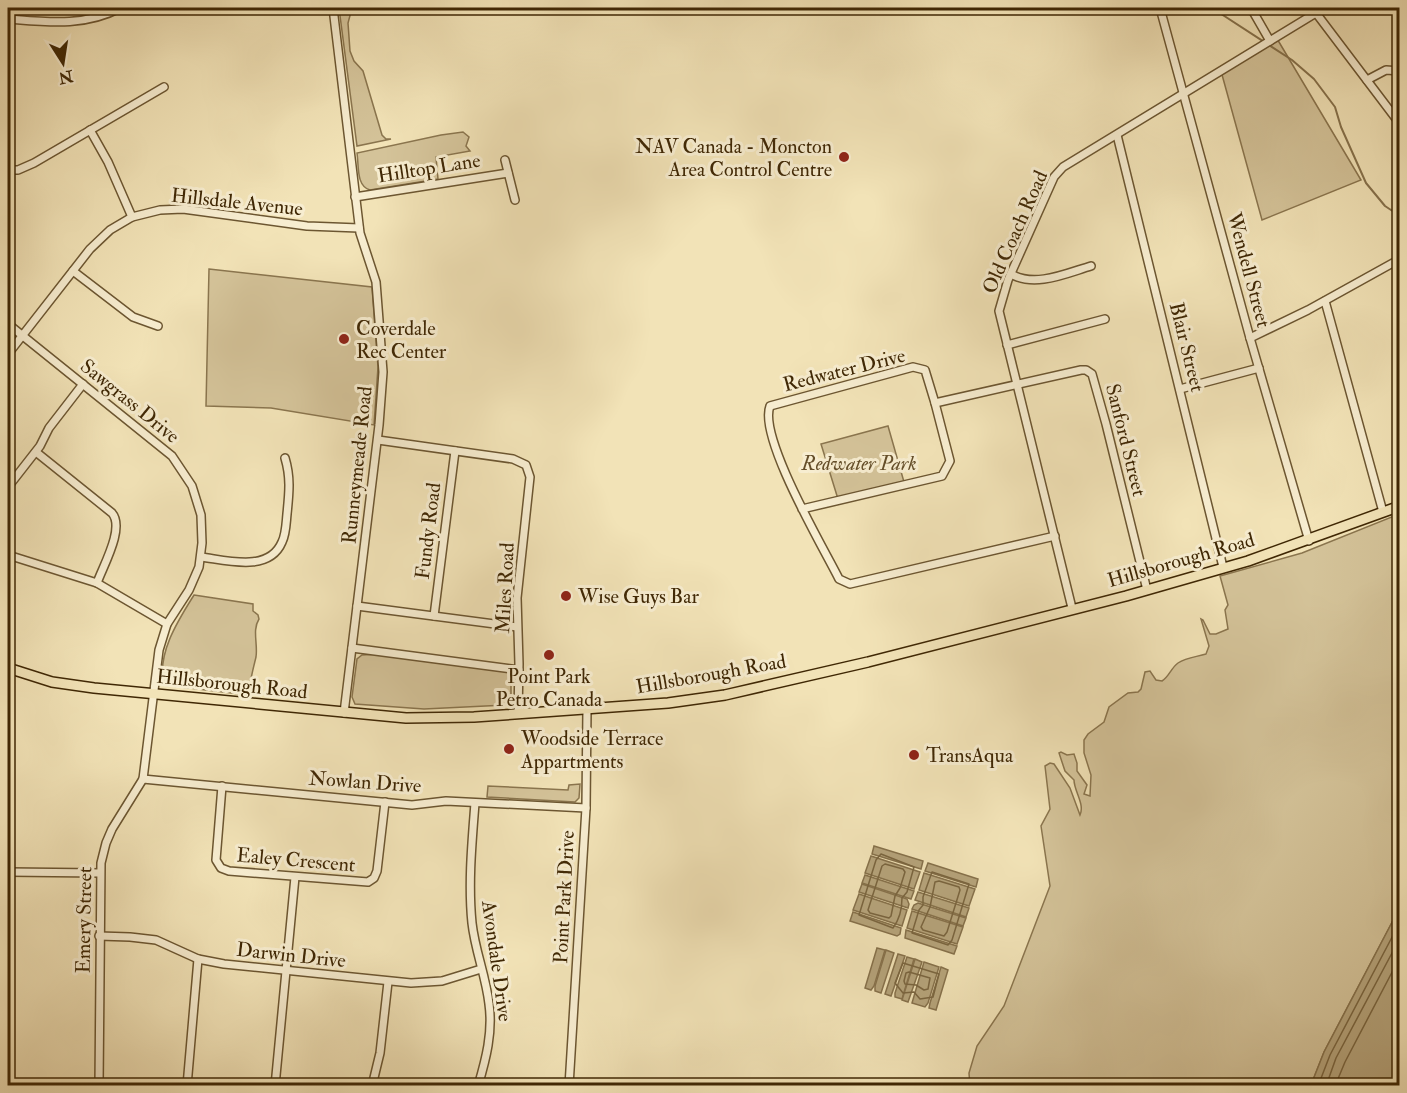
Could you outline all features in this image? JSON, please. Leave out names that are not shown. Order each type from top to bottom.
[{"type":"main road","name":"Hillsborough Road","points":[[8,668],[52,682],[344,713],[426,718],[668,703],[725,694],[868,662],[1147,590],[1309,541],[1400,506]]},
{"type":"street","points":[[8,19],[75,22],[98,17],[120,8]]},
{"type":"street","name":"Runneymeade Road","points":[[333,8],[359,228],[377,287],[383,372],[378,440],[344,713]]},
{"type":"street","name":"Wendell Street","points":[[1160,8],[1250,338],[1309,541]]},
{"type":"street","points":[[1251,8],[1270,41]]},
{"type":"street","name":"Old Coach Road","points":[[1072,608],[999,311],[1008,280],[1054,177],[1063,167],[1324,8]]},
{"type":"street","points":[[1316,13],[1400,124]]},
{"type":"street","points":[[1367,80],[1386,70],[1400,71]]},
{"type":"street","points":[[8,170],[18,170],[28,166],[164,87]]},
{"type":"street","points":[[90,130],[108,162],[132,217]]},
{"type":"street","name":"Blair Street","points":[[1117,135],[1223,567]]},
{"type":"street","points":[[505,160],[516,200]]},
{"type":"street","name":"Hilltop Lane","points":[[356,197],[508,173]]},
{"type":"street","name":"Hillsdale Avenue","points":[[8,354],[73,271],[104,236],[132,217],[160,210],[183,209],[300,225],[359,228]]},
{"type":"street","points":[[1250,338],[1399,262]]},
{"type":"street","points":[[1011,274],[1017,277],[1044,280],[1091,266]]},
{"type":"street","points":[[73,271],[133,317],[158,326]]},
{"type":"street","points":[[1325,301],[1383,512]]},
{"type":"street","points":[[1007,345],[1105,319]]},
{"type":"street","name":"Sawgrass Drive","points":[[8,324],[160,445],[181,467],[192,486],[199,507],[202,535],[201,557],[192,584],[167,624],[159,650],[155,694]]},
{"type":"street","name":"Redwater Drive","points":[[802,509],[942,476],[950,461],[936,403],[924,370],[913,367],[770,406],[767,413],[775,444],[802,509],[839,579],[850,584],[1055,536]]},
{"type":"street","points":[[1180,389],[1259,368]]},
{"type":"street","name":"Sanford Street","points":[[1017,386],[1081,370],[1092,374],[1104,413],[1147,590]]},
{"type":"street","points":[[8,487],[36,452],[49,428],[83,384]]},
{"type":"street","points":[[936,403],[1017,386]]},
{"type":"street","points":[[378,440],[455,451]]},
{"type":"street","name":"Miles Road","points":[[455,451],[513,459],[526,465],[530,472],[517,598],[518,714]]},
{"type":"street","name":"Fundy Road","points":[[434,616],[455,451]]},
{"type":"street","points":[[36,452],[112,513],[116,520],[116,533],[97,583]]},
{"type":"street","points":[[201,557],[254,563],[276,552],[285,533],[290,484],[285,458]]},
{"type":"street","points":[[8,555],[97,583],[167,624]]},
{"type":"street","points":[[357,606],[517,627]]},
{"type":"street","points":[[352,648],[519,670]]},
{"type":"street","name":"Emery Street","points":[[99,1086],[100,873],[108,836],[143,779],[155,694]]},
{"type":"street","name":"Point Park Drive","points":[[569,1086],[586,808],[587,709]]},
{"type":"street","name":"Nowlan Drive","points":[[143,779],[412,805],[446,801],[586,808]]},
{"type":"street","name":"Ealey Crescent","points":[[222,786],[216,857],[219,865],[229,871],[359,883],[372,881],[377,871],[385,802]]},
{"type":"street","name":"Avondale Drive","points":[[476,803],[470,903],[475,943],[488,998],[490,1028],[486,1061],[478,1086]]},
{"type":"street","points":[[8,872],[100,873]]},
{"type":"street","points":[[274,1086],[295,877]]},
{"type":"street","name":"Darwin Drive","points":[[99,936],[149,939],[198,959],[224,964],[388,982],[442,981],[481,969]]},
{"type":"street","points":[[188,1086],[198,959]]},
{"type":"street","points":[[372,1086],[380,1053],[388,982]]},
{"type":"green space","points":[[339,8],[352,8],[348,23],[350,51],[354,61],[363,71],[382,135],[386,139],[391,139],[357,146]]},
{"type":"green space","points":[[1276,37],[1361,180],[1262,220],[1221,71]]},
{"type":"green space","points":[[463,132],[469,137],[466,146],[470,151],[436,157],[438,179],[370,190],[360,180],[357,153]]},
{"type":"green space","points":[[209,269],[372,287],[378,367],[374,425],[271,408],[206,406]]},
{"type":"green space","name":"Redwater Park","points":[[888,426],[904,482],[838,499],[821,444]]},
{"type":"green space","points":[[1399,514],[1399,909],[1324,1052],[1311,1085],[970,1086],[969,1073],[977,1046],[1004,1006],[1050,886],[1041,826],[1050,809],[1045,766],[1050,763],[1054,764],[1070,788],[1080,815],[1081,806],[1074,780],[1065,771],[1059,753],[1074,754],[1077,771],[1087,785],[1084,794],[1090,796],[1091,775],[1084,753],[1084,740],[1104,722],[1109,707],[1128,693],[1138,692],[1141,689],[1145,672],[1150,671],[1156,680],[1162,681],[1178,663],[1206,654],[1209,646],[1201,619],[1210,634],[1228,629],[1225,610],[1228,605],[1220,576],[1302,553]]},
{"type":"green space","points":[[194,595],[253,604],[253,611],[259,619],[256,628],[256,657],[248,695],[164,685],[163,661],[170,637]]},
{"type":"green space","points":[[379,654],[508,672],[511,677],[511,700],[506,705],[424,709],[355,704],[352,697],[357,659],[362,655]]},
{"type":"green space","points":[[580,784],[579,798],[575,802],[487,797],[488,786],[568,790],[569,785]]},
{"type":"water","points":[[874,846],[923,861],[921,869],[872,854]]},
{"type":"water","points":[[871,856],[920,872],[914,889],[865,873]]},
{"type":"water","points":[[928,863],[978,879],[976,887],[925,871]]},
{"type":"water","points":[[924,873],[975,889],[969,906],[919,890]]},
{"type":"water","points":[[865,875],[914,891],[911,899],[862,883]]},
{"type":"water","points":[[862,884],[907,899],[908,908],[859,892]]},
{"type":"water","points":[[918,892],[969,908],[966,917],[915,900]]},
{"type":"water","points":[[859,894],[907,910],[902,926],[853,910]]},
{"type":"water","points":[[918,903],[966,918],[963,926],[912,909]]},
{"type":"water","points":[[1399,909],[1399,1085],[1311,1085],[1324,1052]]},
{"type":"water","points":[[912,911],[963,927],[957,944],[907,928]]},
{"type":"water","points":[[853,912],[901,928],[900,934],[897,936],[850,921]]},
{"type":"water","points":[[906,930],[957,946],[954,954],[905,938]]},
{"type":"water","points":[[877,948],[885,950],[871,990],[865,988]]},
{"type":"water","points":[[886,950],[894,953],[881,993],[875,991],[875,986]]},
{"type":"water","points":[[898,954],[905,956],[891,996],[885,994]]},
{"type":"water","points":[[907,957],[914,959],[902,999],[895,997],[895,993]]},
{"type":"water","points":[[915,959],[922,962],[908,1002],[902,1000]]},
{"type":"water","points":[[924,962],[939,967],[925,1007],[912,1003]]},
{"type":"water","points":[[941,967],[948,970],[936,1010],[929,1008]]},
{"type":"waterway","points":[[1212,8],[1292,60],[1314,79],[1335,107],[1341,127],[1366,183],[1385,206],[1400,216]]},
{"type":"place","name":"NAV Canada - Moncton Area Control Centre","points":[[844,157]]},
{"type":"place","name":"Coverdale Rec Center","points":[[344,339]]},
{"type":"place","name":"Wise Guys Bar","points":[[566,596]]},
{"type":"place","name":"Point Park Petro Canada","points":[[549,655]]},
{"type":"place","name":"Woodside Terrace Appartments","points":[[509,749]]},
{"type":"place","name":"TransAqua","points":[[914,755]]}]
